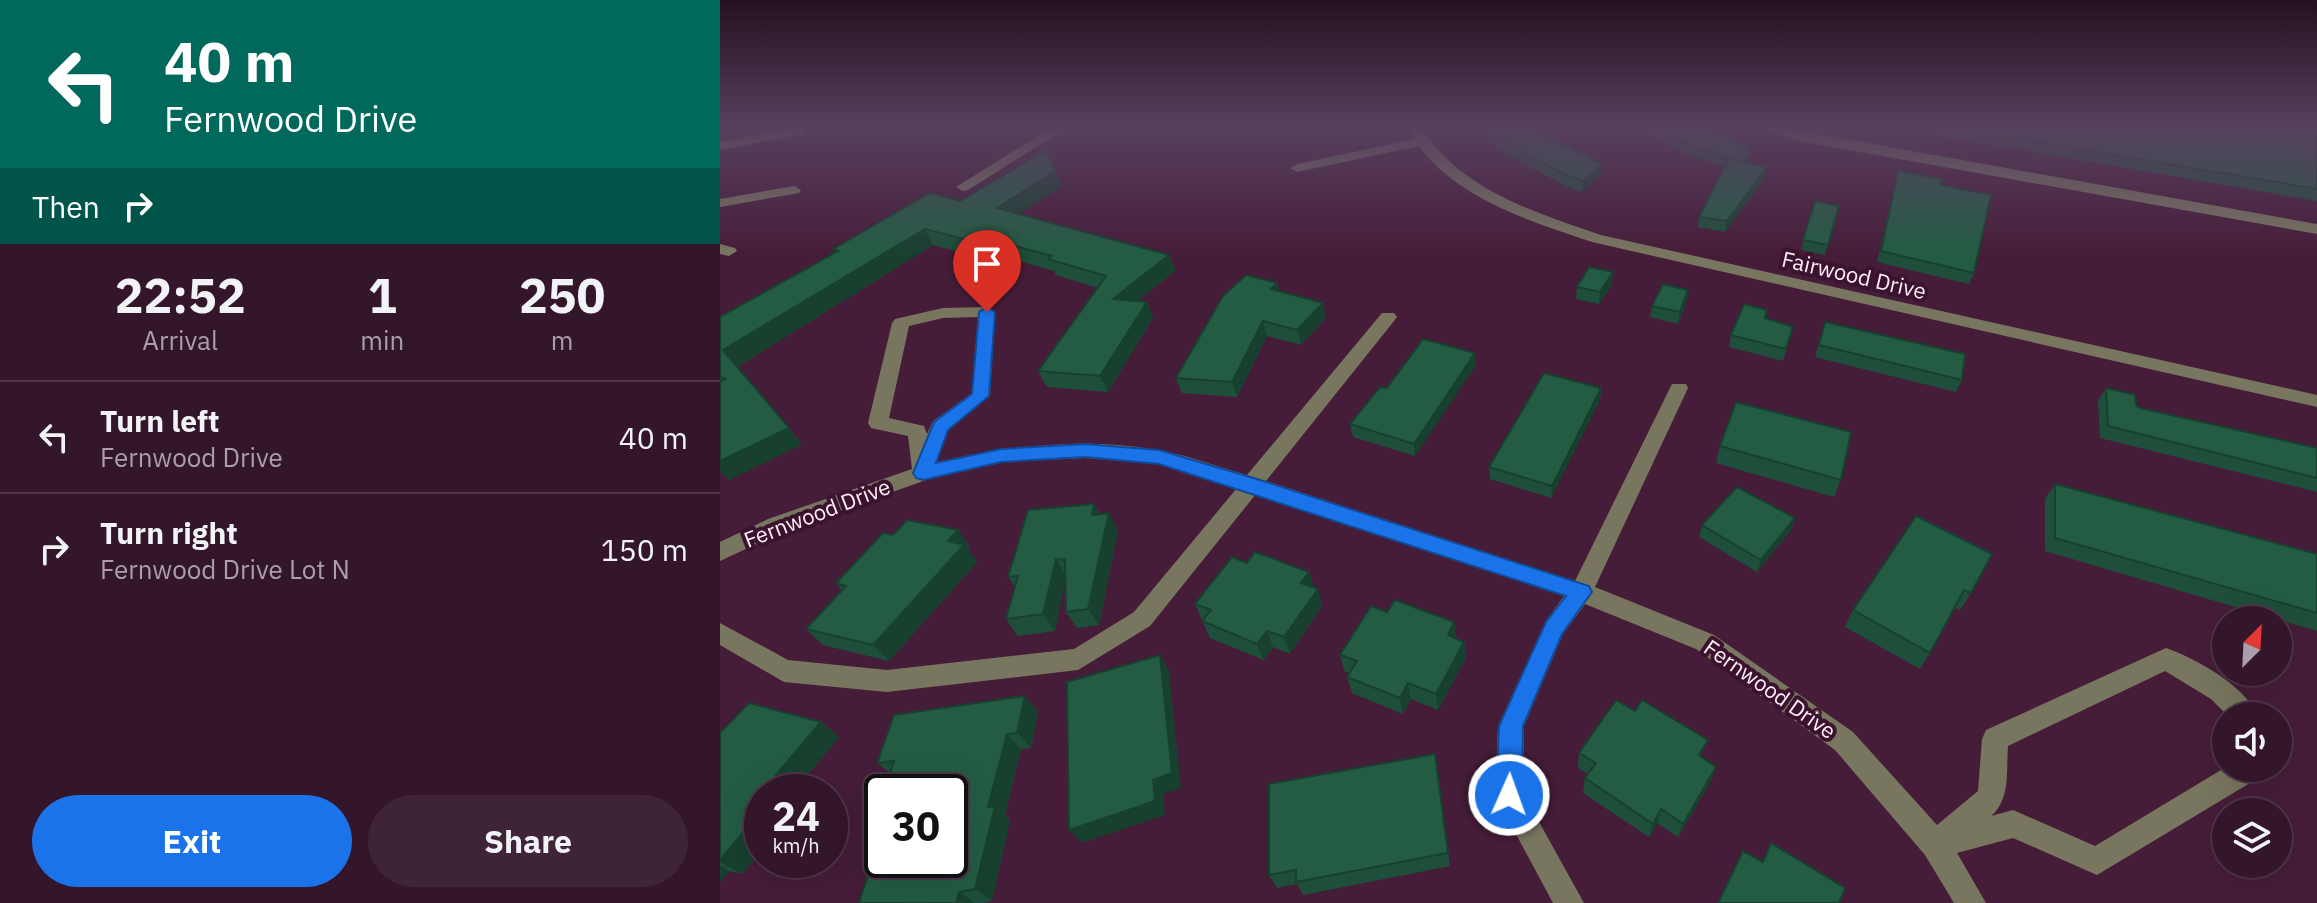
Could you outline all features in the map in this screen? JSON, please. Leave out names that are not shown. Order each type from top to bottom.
[{"type":"street","points":[[963,187],[992,169]]},
{"type":"street","name":"Fairwood Drive","points":[[1451,169],[1459,177],[1534,219],[1597,239],[2317,401]]},
{"type":"street","points":[[1980,169],[2317,229]]},
{"type":"street","points":[[720,203],[794,190]]},
{"type":"street","points":[[987,312],[981,396],[940,426],[923,473],[917,431],[878,423],[901,323],[943,313],[987,312]]},
{"type":"street","points":[[720,633],[784,671],[887,681],[1078,659],[1142,619],[1388,317]]},
{"type":"street","points":[[1569,903],[1509,795],[1511,726],[1554,628],[1581,592],[1679,388]]},
{"type":"street","name":"Fernwood Drive","points":[[720,552],[776,525],[923,473],[1001,455],[1085,451],[1159,457],[1581,592],[1705,642],[1844,741],[1935,845],[1971,903]]},
{"type":"street","points":[[1935,845],[1991,798],[1995,739],[2166,659],[2220,691],[2231,702]]},
{"type":"street","points":[[1935,845],[2013,824],[2097,861],[2227,782]]},
{"type":"building","points":[[1014,169],[1054,169],[997,208],[1169,255],[1113,299],[1147,302],[1100,376],[1038,371],[1106,276],[1048,259],[1052,256],[982,237],[975,242],[925,229],[723,350],[789,428],[720,461],[720,381],[725,379],[720,377],[720,317],[838,251],[833,249],[930,193],[960,201]]},
{"type":"building","points":[[1555,169],[1596,169],[1583,181]]},
{"type":"building","points":[[1723,169],[1765,169],[1727,221],[1699,217]]},
{"type":"building","points":[[2199,169],[2317,169],[2317,189]]},
{"type":"building","points":[[1898,171],[1942,179],[1941,185],[1991,195],[1974,273],[1881,251]]},
{"type":"building","points":[[1815,201],[1839,206],[1828,245],[1803,240]]},
{"type":"building","points":[[1589,267],[1613,272],[1600,292],[1577,287]]},
{"type":"building","points":[[1246,275],[1277,283],[1271,289],[1323,303],[1297,330],[1263,321],[1232,382],[1176,378],[1223,296]]},
{"type":"building","points":[[1663,284],[1688,290],[1680,312],[1652,306]]},
{"type":"building","points":[[1744,304],[1767,310],[1765,318],[1793,327],[1786,349],[1731,335]]},
{"type":"building","points":[[1825,322],[1965,354],[1962,380],[1819,345]]},
{"type":"building","points":[[1423,339],[1475,353],[1414,444],[1350,424],[1380,387],[1387,388]]},
{"type":"building","points":[[1544,373],[1601,388],[1552,486],[1489,467]]},
{"type":"building","points":[[2106,388],[2135,395],[2136,405],[2140,408],[2317,448],[2317,478],[2108,426]]},
{"type":"building","points":[[1736,402],[1851,432],[1841,480],[1720,446]]},
{"type":"building","points":[[2055,484],[2317,554],[2317,613],[2055,538]]},
{"type":"building","points":[[1737,487],[1795,518],[1761,560],[1702,525]]},
{"type":"building","points":[[1094,504],[1092,515],[1109,513],[1088,609],[1066,612],[1065,560],[1056,559],[1043,614],[1006,619],[1018,576],[1008,577],[1028,510]]},
{"type":"building","points":[[1916,516],[1992,554],[1971,593],[1964,590],[1930,653],[1853,610]]},
{"type":"building","points":[[907,520],[958,530],[948,541],[964,545],[873,645],[806,629],[846,586],[836,583],[883,533],[893,535]]},
{"type":"building","points":[[1255,552],[1309,572],[1301,583],[1318,589],[1284,637],[1267,631],[1257,644],[1202,621],[1211,610],[1195,604],[1232,557],[1247,563]]},
{"type":"building","points":[[1395,600],[1454,622],[1448,635],[1464,642],[1436,694],[1408,683],[1400,698],[1347,677],[1357,661],[1340,655],[1371,606],[1387,612]]},
{"type":"building","points":[[1160,655],[1172,773],[1153,780],[1155,801],[1069,830],[1067,682]]},
{"type":"building","points":[[1025,696],[1017,733],[1007,734],[988,807],[995,806],[975,889],[959,892],[956,903],[859,903],[867,878],[968,878],[968,774],[890,774],[894,761],[877,763],[894,715]]},
{"type":"building","points":[[1616,700],[1635,711],[1642,700],[1708,740],[1699,755],[1716,767],[1683,824],[1661,809],[1653,824],[1585,778],[1596,763],[1579,753]]},
{"type":"building","points":[[749,703],[821,722],[777,774],[744,774],[744,831],[720,860],[720,733]]},
{"type":"building","points":[[1435,754],[1448,853],[1296,882],[1296,870],[1269,875],[1269,784]]},
{"type":"building","points":[[1771,843],[1845,888],[1839,903],[1718,903],[1743,851],[1763,862]]},
{"type":"route","points":[[987,312],[981,396],[940,426],[923,473],[1001,455],[1085,451],[1159,457],[1581,592],[1554,628],[1511,726],[1509,795]]}]
